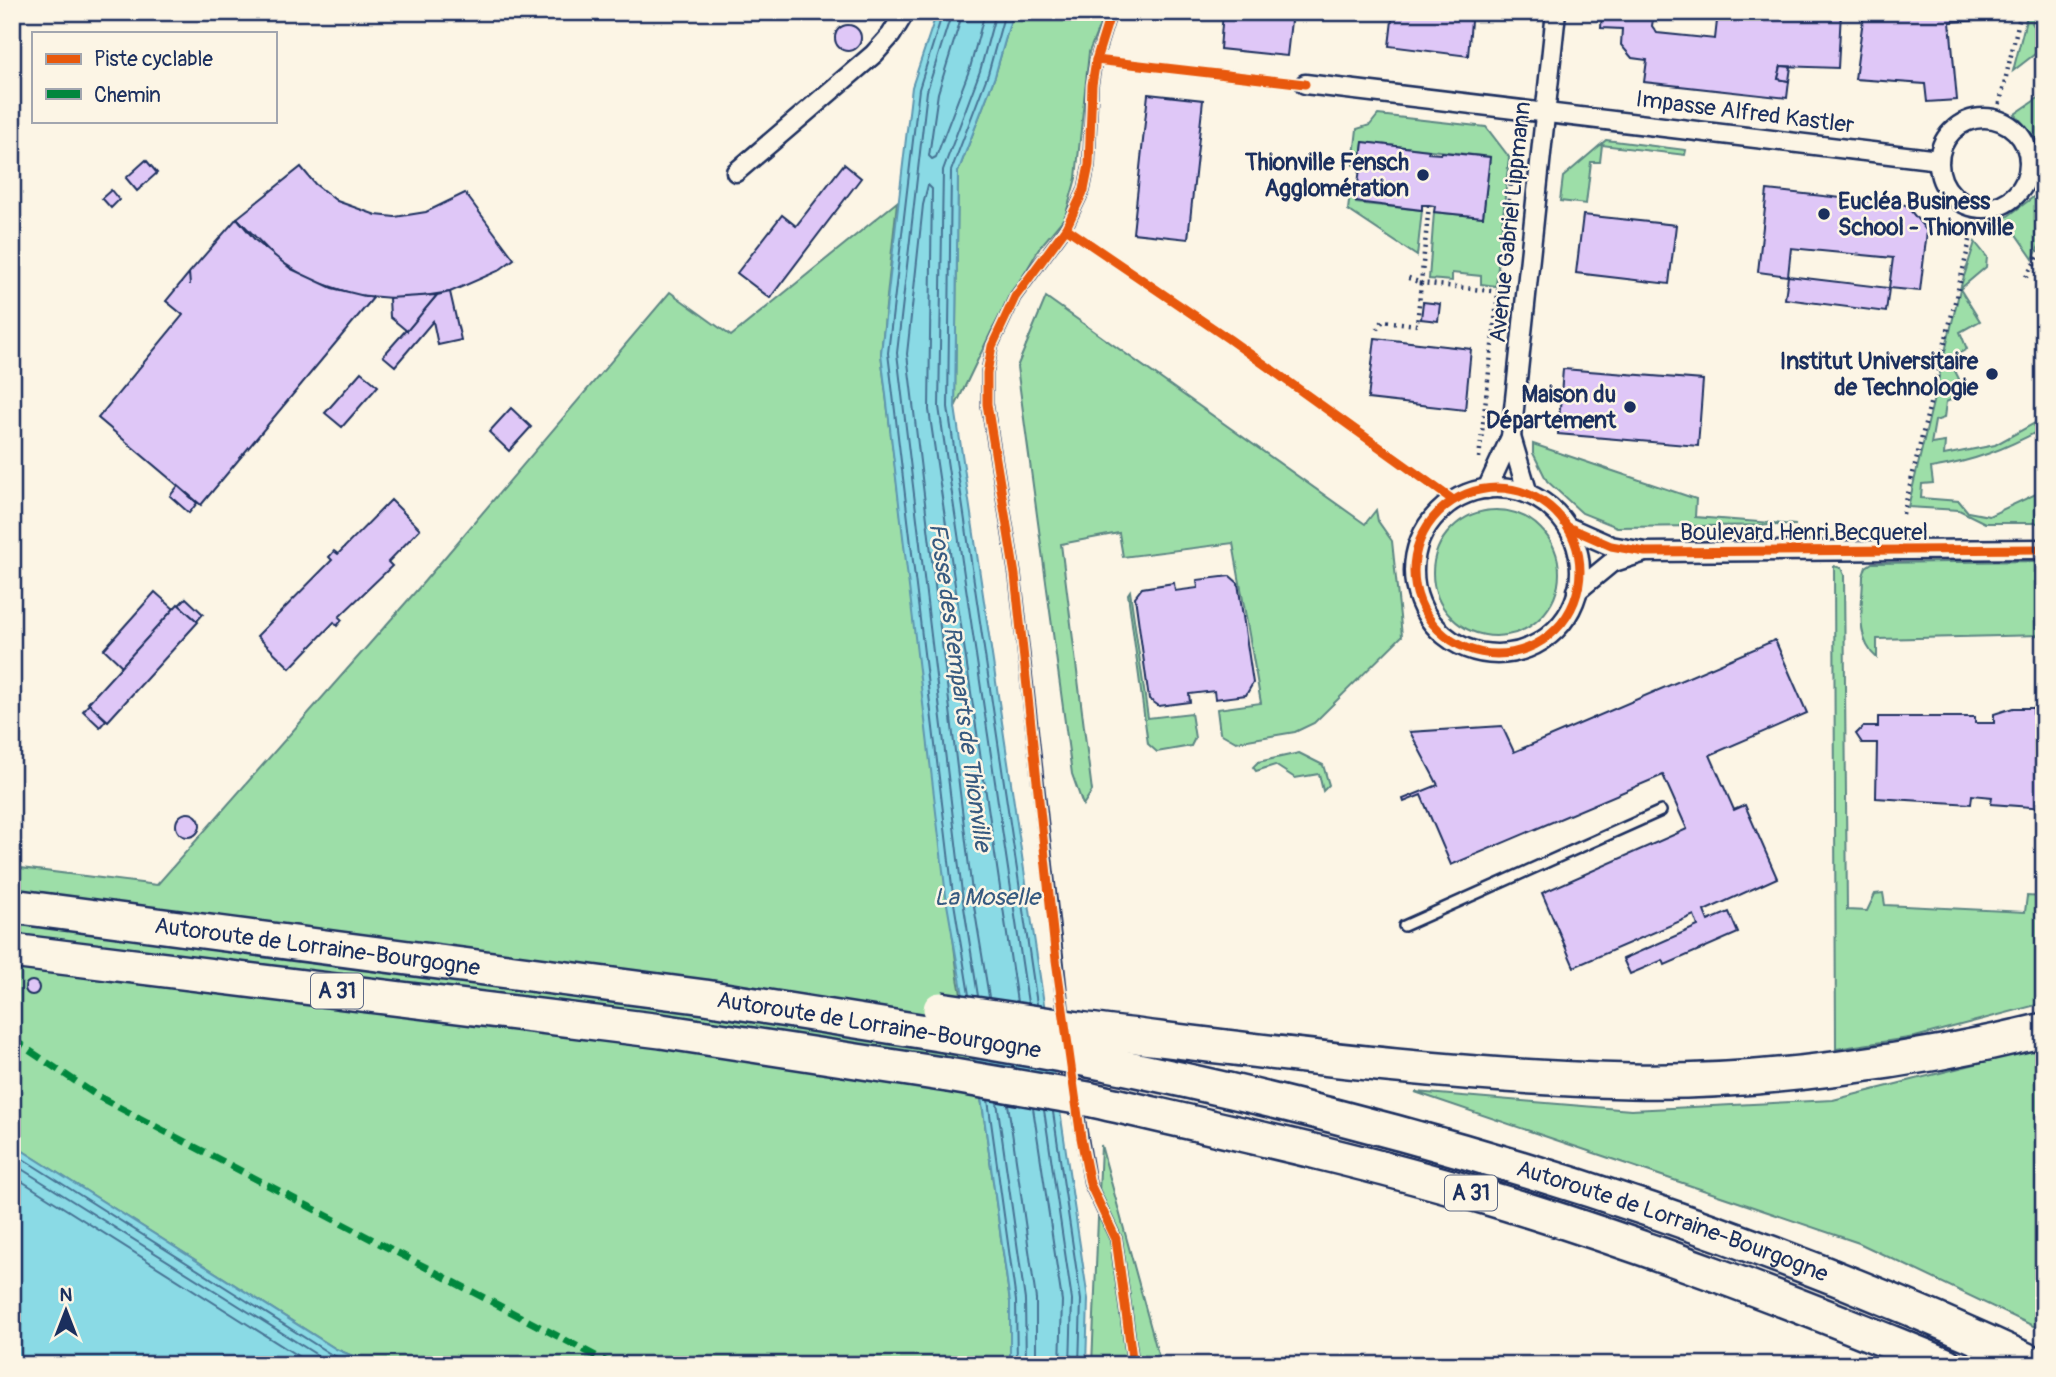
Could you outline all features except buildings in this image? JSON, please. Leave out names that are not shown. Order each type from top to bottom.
[{"type":"highway","name":"Autoroute de Lorraine-Bourgogne","points":[[12,906],[705,997],[774,990],[943,1022],[1079,1043],[1599,1191],[1814,1268],[2037,1365]]},
{"type":"highway","name":"Autoroute de Lorraine-Bourgogne","points":[[12,951],[661,1031],[1088,1099],[1297,1147],[1477,1195],[1603,1235],[1844,1323],[1946,1365]]},
{"type":"highway","points":[[1902,1057],[2044,1017]]},
{"type":"highway","points":[[1079,1043],[1311,1057],[1493,1075],[1633,1081],[1741,1077],[1902,1057],[2044,1030]]},
{"type":"highway","points":[[1844,1323],[1925,1365]]},
{"type":"street","points":[[737,172],[874,54],[891,35],[905,12]]},
{"type":"street","name":"Avenue Gabriel Lippmann","points":[[1487,489],[1511,437],[1556,12]]},
{"type":"street","name":"Impasse Alfred Kastler","points":[[1305,84],[1939,160]]},
{"type":"street","points":[[1975,118],[2003,122],[2015,130],[2029,155],[2025,182],[2006,203],[1992,208],[1978,208],[1953,196],[1940,173],[1939,160],[1950,133],[1975,118]]},
{"type":"street","name":"Avenue Gabriel Lippmann","points":[[1511,437],[1528,494]]},
{"type":"street","points":[[1487,489],[1508,489],[1528,494],[1550,508],[1568,527],[1578,551],[1580,576],[1577,591],[1563,622],[1546,639],[1524,650],[1500,655],[1475,652],[1453,642],[1434,626],[1420,605],[1414,581],[1415,556],[1423,532],[1436,514],[1453,500],[1487,489]]},
{"type":"street","name":"Boulevard Henri Becquerel","points":[[1568,527],[1611,546],[1645,552],[2044,549]]},
{"type":"street","name":"Boulevard Henri Becquerel","points":[[1577,591],[1611,563],[1645,552]]},
{"type":"lane","points":[[1111,12],[1094,72],[1089,165],[1084,190],[1066,228],[1015,297],[992,346],[987,373],[987,404],[1015,575],[1056,960],[1081,1138],[1090,1184],[1116,1239],[1133,1365]]},
{"type":"lane","points":[[1404,926],[1661,811]]},
{"type":"path","points":[[1998,111],[2021,12]]},
{"type":"path","points":[[1478,465],[1514,156]]},
{"type":"path","points":[[1377,330],[1383,321],[1418,326],[1429,205]]},
{"type":"path","points":[[1903,514],[1978,208]]},
{"type":"path","points":[[2026,277],[2044,246]]},
{"type":"path","points":[[1406,277],[1421,283],[1510,293]]},
{"type":"green space","points":[[1013,12],[1105,12],[1089,52],[1076,178],[1065,217],[1040,247],[992,330],[955,407],[958,172],[995,76]]},
{"type":"green space","points":[[2028,12],[2043,13],[2032,23],[2044,41],[2044,47],[2013,71]]},
{"type":"green space","points":[[2044,94],[2044,148],[2015,114]]},
{"type":"green space","points":[[1378,115],[1486,127],[1509,157],[1496,286],[1481,284],[1481,276],[1452,273],[1452,281],[1429,279],[1434,212],[1483,217],[1490,157],[1363,142],[1360,166],[1353,165],[1357,129],[1370,125]]},
{"type":"green space","points":[[1606,140],[1686,150],[1685,155],[1602,145],[1600,162],[1591,162],[1586,204],[1560,201],[1563,177]]},
{"type":"green space","points":[[1351,184],[1358,184],[1356,203],[1422,210],[1417,256],[1348,210]]},
{"type":"green space","points":[[2044,189],[2044,236],[2033,259],[2008,223],[2000,222]]},
{"type":"green space","points":[[897,202],[881,354],[958,978],[983,1110],[1010,1302],[1010,1365],[374,1365],[336,1349],[12,1144],[12,867],[157,885],[417,590],[670,292],[731,336]]},
{"type":"green space","points":[[1975,242],[1987,257],[1986,267],[1960,289]]},
{"type":"green space","points":[[1960,289],[1980,321],[1960,332],[1967,349],[1949,359],[1966,393],[1946,402],[1944,418],[1935,421],[1931,444],[1945,442],[1944,455],[1995,445],[2044,418],[2044,428],[1989,453],[1931,468],[1933,483],[1922,484],[1921,498],[1959,501],[1968,512],[1989,516],[2040,492],[2044,499],[2044,523],[1985,523],[1959,510],[1908,507]]},
{"type":"green space","points":[[1046,297],[1365,524],[1376,510],[1378,521],[1392,541],[1402,636],[1314,723],[1295,732],[1236,742],[1220,733],[1217,709],[1261,703],[1233,543],[1123,557],[1119,533],[1061,544],[1092,791],[1083,805],[1072,774],[1017,367]]},
{"type":"green space","points":[[1533,444],[1696,499],[1695,517],[1796,525],[1617,527],[1582,513],[1547,481],[1533,453]]},
{"type":"green space","points":[[1496,510],[1520,514],[1541,528],[1555,549],[1559,573],[1555,597],[1541,618],[1520,632],[1496,636],[1472,632],[1451,618],[1437,597],[1433,573],[1437,549],[1451,528],[1472,514]]},
{"type":"green space","points":[[2037,561],[2044,564],[2044,635],[1877,639],[1877,658],[1865,641],[1861,620],[1863,576],[1866,567],[1872,563]]},
{"type":"green space","points":[[1834,566],[1841,568],[1844,575],[1847,910],[1867,911],[1875,894],[1883,893],[1885,905],[2025,912],[2027,896],[2044,897],[2044,1003],[1915,1037],[1836,1049]]},
{"type":"green space","points":[[1130,591],[1148,718],[1191,713],[1195,738],[1191,746],[1157,752],[1148,744],[1128,594]]},
{"type":"green space","points":[[1299,753],[1323,765],[1329,785],[1323,791],[1319,774],[1295,778],[1275,765],[1256,771],[1253,767],[1258,762]]},
{"type":"green space","points":[[2044,1042],[2044,1331],[1859,1243],[1415,1092],[1631,1110],[1833,1100],[2007,1056]]},
{"type":"green space","points":[[1101,1145],[1161,1365],[1092,1365]]},
{"type":"water","name":"La Moselle","points":[[937,12],[1013,12],[995,76],[958,172],[955,407],[1088,1299],[1086,1365],[1010,1365],[1010,1302],[983,1110],[947,904],[881,353],[912,87]]},
{"type":"water","points":[[12,1144],[336,1349],[374,1365],[12,1365]]},
{"type":"marked path","points":[[12,1039],[99,1097],[613,1365]]},
{"type":"cycle path","points":[[1111,12],[1096,60],[1092,85],[1089,165],[1084,190],[1066,228],[1015,297],[992,346],[987,373],[987,404],[1015,575],[1056,960],[1081,1138],[1090,1184],[1116,1239],[1133,1365]]},
{"type":"cycle path","points":[[1096,60],[1305,84]]},
{"type":"cycle path","points":[[1066,228],[1229,339],[1453,500]]},
{"type":"cycle path","points":[[1497,488],[1529,494],[1556,512],[1574,539],[1580,571],[1574,603],[1556,630],[1529,648],[1497,654],[1465,648],[1438,630],[1420,603],[1414,571],[1420,539],[1438,512],[1465,494],[1497,488]]},
{"type":"cycle path","points":[[1568,527],[1611,546],[1645,552],[2044,549]]},
{"type":"place","name":"Thionville Fensch Agglomération","points":[[1423,175]]},
{"type":"place","name":"Eucléa Business School - Thionville","points":[[1824,214]]},
{"type":"place","name":"Institut Universitaire de Technologie","points":[[1992,374]]},
{"type":"place","name":"Maison du Département","points":[[1630,407]]},
{"type":"water label","name":"Fosse des Remparts de Thionville","points":[[960,687]]}]
